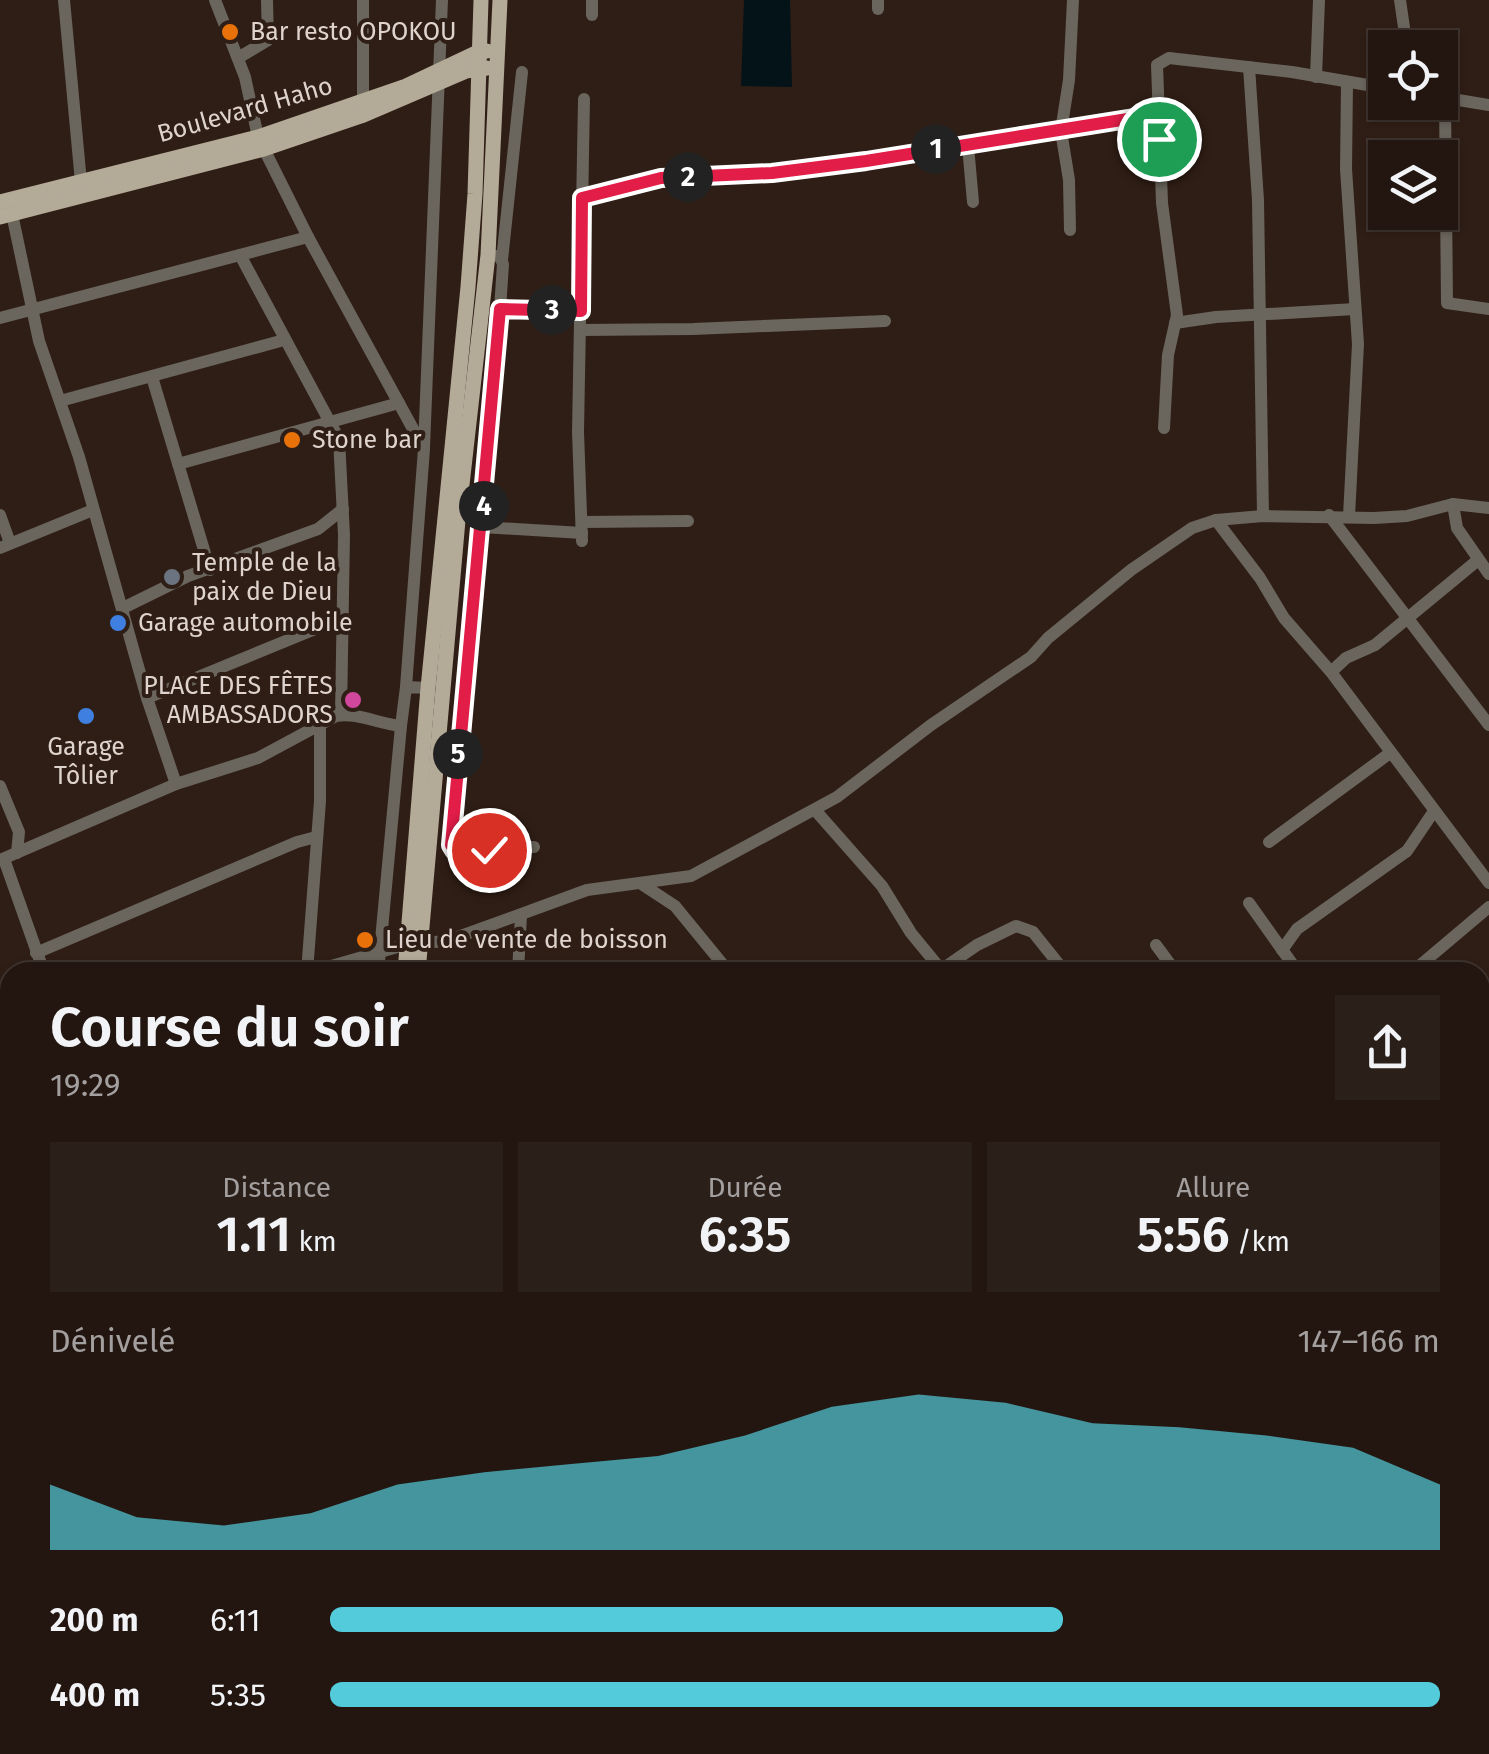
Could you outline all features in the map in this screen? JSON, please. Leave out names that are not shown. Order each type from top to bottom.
[{"type":"main road","points":[[417,962],[428,688],[468,287],[478,95],[469,64],[479,32],[481,0]]},
{"type":"main road","points":[[409,962],[415,944],[440,721],[458,520],[495,258],[500,0]]},
{"type":"main road","name":"Boulevard Haho","points":[[6,216],[306,129],[498,51]]},
{"type":"main road","name":"Boulevard Haho","points":[[469,64],[497,68]]},
{"type":"main road","name":"Boulevard Haho","points":[[306,129],[364,102],[439,78]]},
{"type":"main road","name":"Boulevard Haho","points":[[0,202],[261,143]]},
{"type":"street","points":[[64,0],[81,182]]},
{"type":"street","points":[[215,0],[238,58],[261,143],[424,449]]},
{"type":"street","points":[[238,58],[268,40],[267,0]]},
{"type":"street","points":[[363,0],[364,102]]},
{"type":"street","points":[[380,962],[424,449],[442,0]]},
{"type":"street","points":[[1070,230],[1069,180],[1061,131],[1069,80],[1073,0]]},
{"type":"street","points":[[1316,77],[1319,0]]},
{"type":"street","points":[[1400,0],[1404,30]]},
{"type":"street","points":[[1164,428],[1168,355],[1175,323],[1162,203],[1158,65],[1164,59],[1249,67],[1368,86]]},
{"type":"street","points":[[1249,67],[1258,200],[1264,516]]},
{"type":"street","points":[[522,72],[495,258],[500,309],[452,848],[534,847]]},
{"type":"street","points":[[1347,84],[1344,132],[1358,344],[1349,516]]},
{"type":"street","points":[[582,532],[578,432],[584,99]]},
{"type":"street","points":[[1458,100],[1489,105]]},
{"type":"street","points":[[582,198],[661,178],[772,173],[1159,114]]},
{"type":"street","points":[[1443,120],[1447,304],[1489,308]]},
{"type":"street","points":[[968,146],[973,202]]},
{"type":"street","points":[[6,216],[147,698],[176,784]]},
{"type":"street","points":[[0,318],[308,237]]},
{"type":"street","points":[[240,255],[332,424],[341,452],[340,714]]},
{"type":"street","points":[[500,309],[581,311]]},
{"type":"street","points":[[1175,323],[1355,309]]},
{"type":"street","points":[[580,330],[886,320]]},
{"type":"street","points":[[60,400],[284,340]]},
{"type":"street","points":[[152,376],[210,570]]},
{"type":"street","points":[[178,464],[399,403]]},
{"type":"street","points":[[1453,504],[1457,528],[1489,574]]},
{"type":"street","points":[[345,962],[415,944],[446,941],[587,890],[692,876],[838,797],[931,724],[1031,657],[1048,638],[1131,570],[1192,528],[1216,520],[1264,516],[1389,518],[1453,504],[1489,508]]},
{"type":"street","points":[[123,608],[188,576],[318,529],[343,509]]},
{"type":"street","points":[[0,515],[5,545],[93,510]]},
{"type":"street","points":[[1329,515],[1489,724]]},
{"type":"street","points":[[1216,520],[1260,578],[1284,618],[1330,672],[1489,883]]},
{"type":"street","points":[[482,527],[582,532],[688,521]]},
{"type":"street","points":[[1330,672],[1346,658],[1375,645],[1478,560]]},
{"type":"street","points":[[147,698],[342,618]]},
{"type":"street","points":[[406,687],[428,688]]},
{"type":"street","points":[[7,857],[176,784],[258,758],[340,714],[401,726]]},
{"type":"street","points":[[440,721],[461,723]]},
{"type":"street","points":[[310,962],[320,801],[320,724]]},
{"type":"street","points":[[1269,842],[1390,752]]},
{"type":"street","points":[[0,786],[19,832],[7,857],[40,962]]},
{"type":"street","points":[[816,810],[882,886],[935,962]]},
{"type":"street","points":[[1282,950],[1297,929],[1408,851],[1434,810]]},
{"type":"street","points":[[36,952],[316,837]]},
{"type":"street","points":[[641,884],[662,894],[675,906],[722,962]]},
{"type":"street","points":[[1248,902],[1291,962]]},
{"type":"street","points":[[1427,962],[1489,907]]},
{"type":"street","points":[[519,962],[521,915]]},
{"type":"street","points":[[954,962],[977,945],[1016,926],[1033,932],[1056,962]]},
{"type":"street","points":[[1156,945],[1169,962]]},
{"type":"shaded area","points":[[744,0],[790,0],[792,87],[741,86]]},
{"type":"place","name":"Bar resto OPOKOU","points":[[230,32]]},
{"type":"place","name":"Stone bar","points":[[292,440]]},
{"type":"place","name":"Temple de la paix de Dieu","points":[[172,577]]},
{"type":"place","name":"Garage automobile","points":[[118,623]]},
{"type":"place","name":"PLACE DES FÊTES AMBASSADORS","points":[[353,700]]},
{"type":"place","name":"Garage Tôlier","points":[[86,716]]},
{"type":"place","name":"Lieu de vente de boisson","points":[[365,940]]},
{"type":"route","points":[[489,850],[454,850],[451,845],[500,309],[581,311],[582,198],[661,178],[772,173],[866,161],[1159,114],[1159,139]]}]
